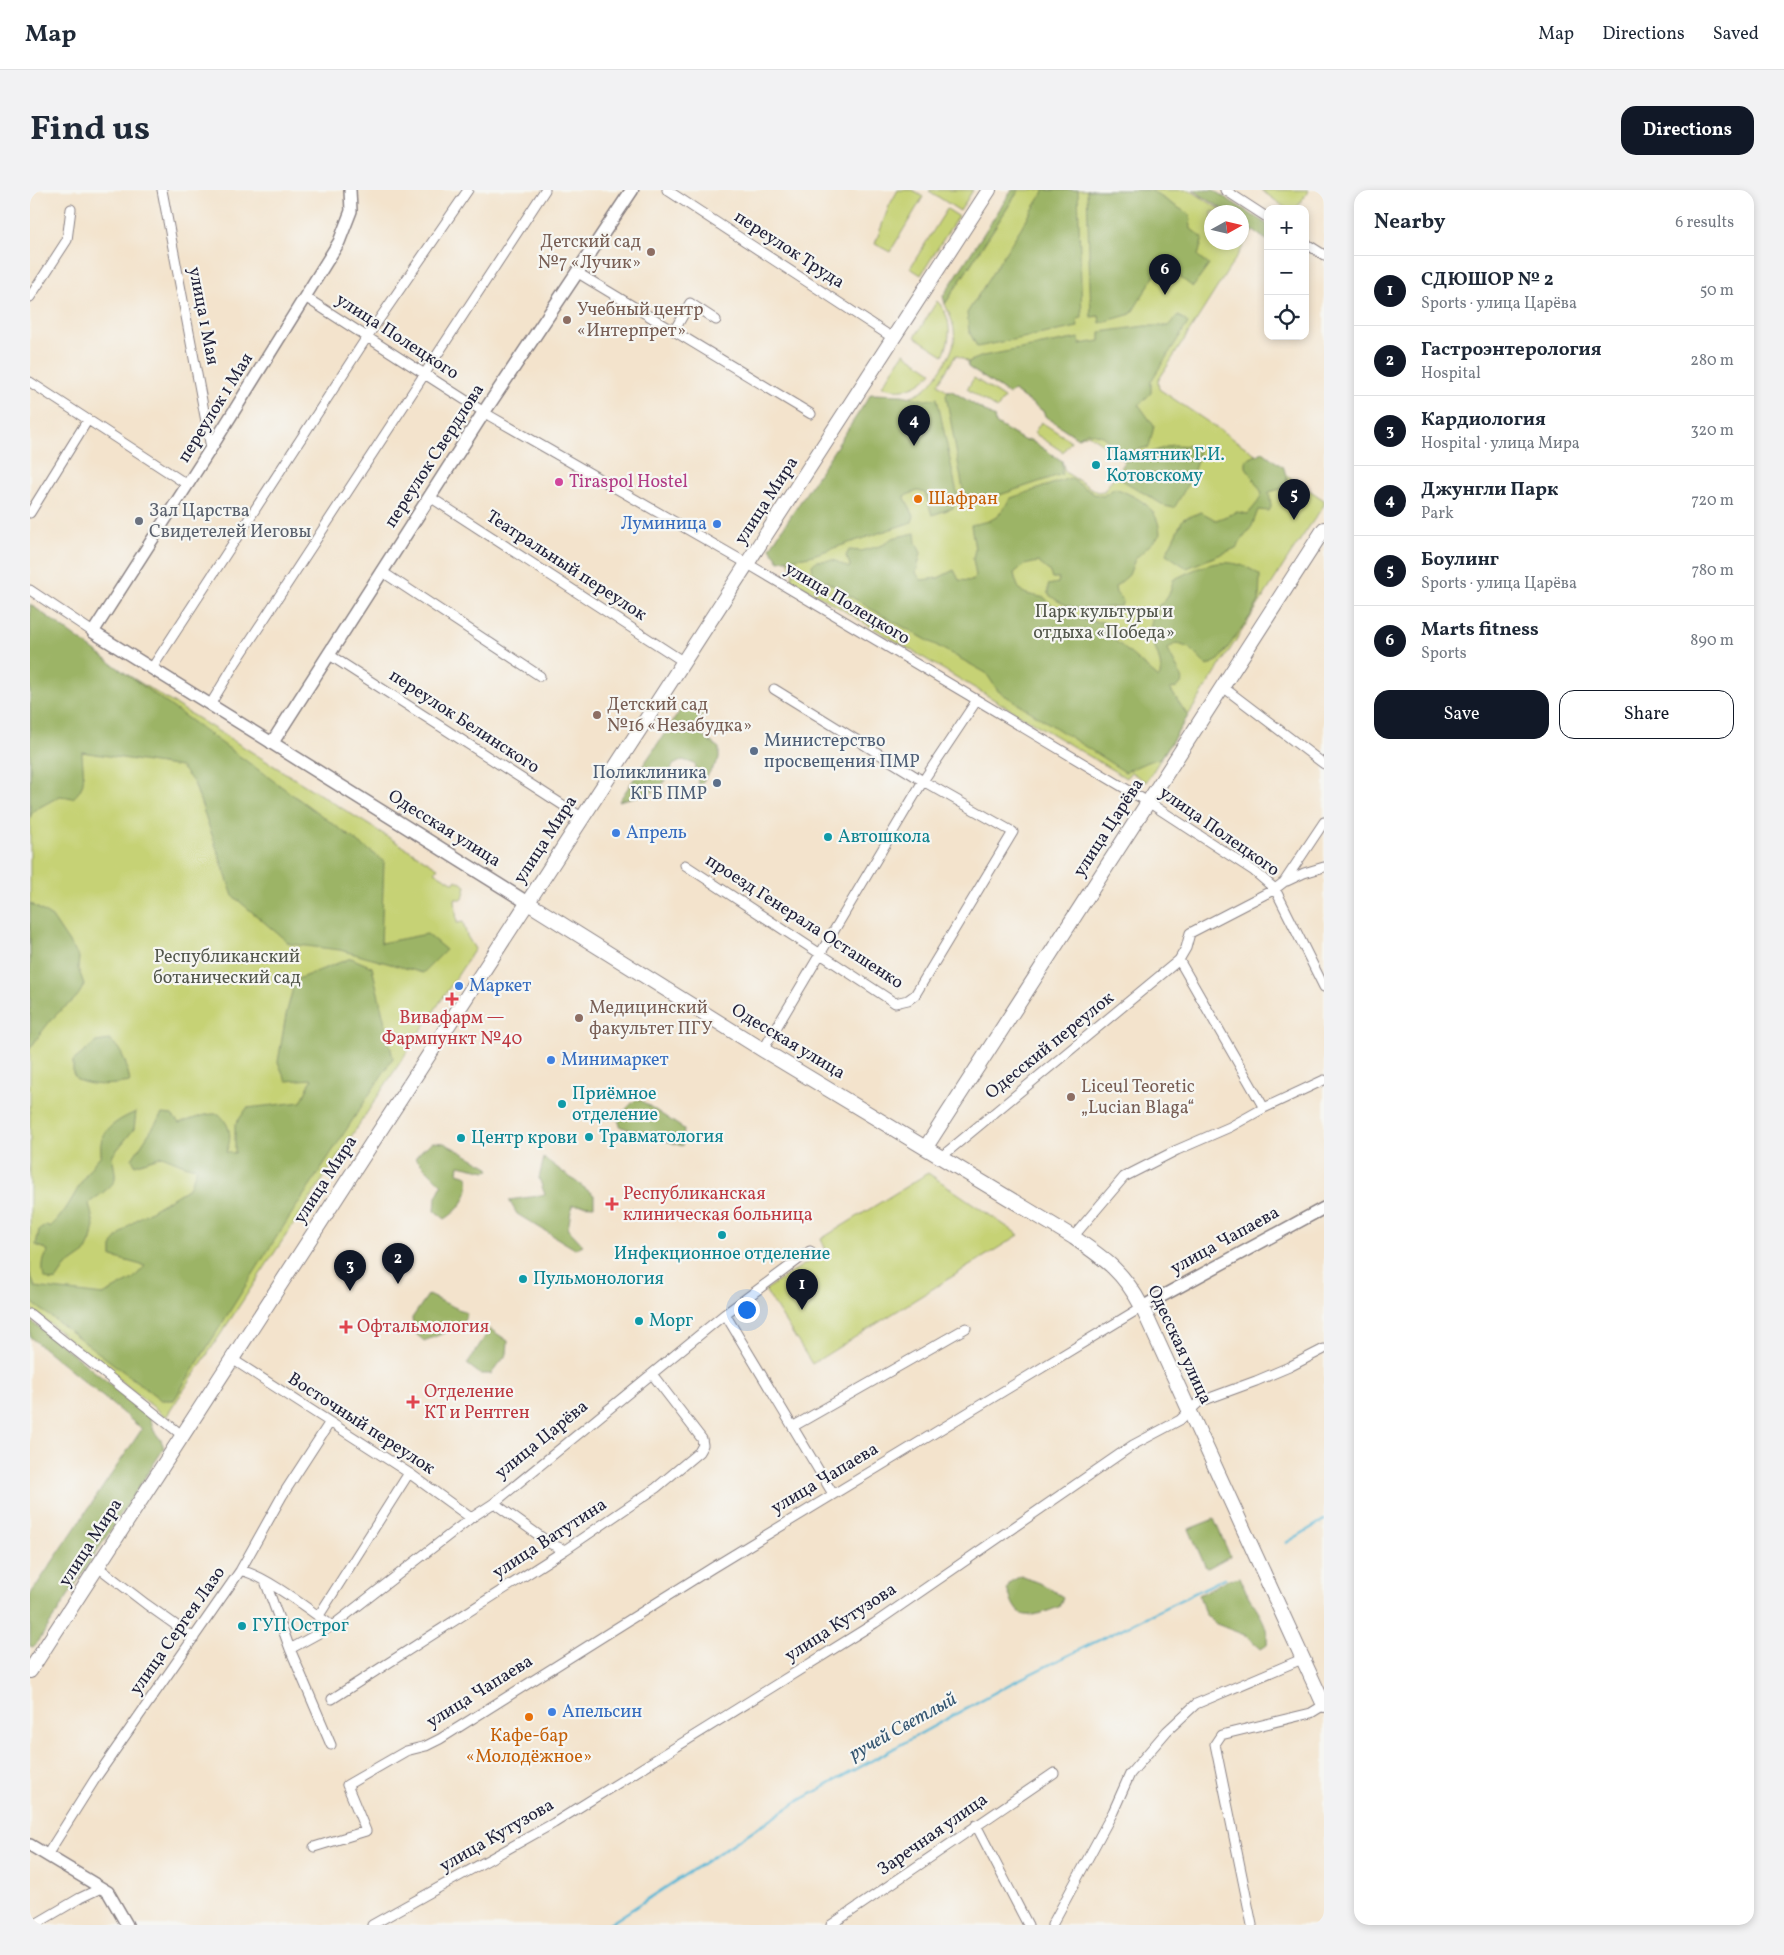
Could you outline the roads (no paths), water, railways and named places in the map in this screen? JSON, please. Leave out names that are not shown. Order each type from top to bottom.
[{"type":"main road","name":"переулок Свердлова","points":[[272,743],[484,412],[632,190]]},
{"type":"main road","name":"улица Мира","points":[[30,1671],[989,190]]},
{"type":"main road","name":"улица Царёва","points":[[926,1147],[1324,529]]},
{"type":"main road","name":"Одесская улица","points":[[272,743],[763,1050],[926,1147],[1103,1257],[1124,1278],[1142,1307],[1324,1705]]},
{"type":"street","name":"улица 1 Мая","points":[[162,190],[212,448]]},
{"type":"street","points":[[152,668],[368,337],[468,190]]},
{"type":"street","points":[[210,705],[236,662],[545,190]]},
{"type":"street","name":"переулок Труда","points":[[667,190],[893,338]]},
{"type":"street","points":[[1225,190],[1264,215]]},
{"type":"street","name":"переулок 1 Мая","points":[[93,632],[212,448],[339,242],[351,211],[350,193]]},
{"type":"street","points":[[30,297],[67,240],[72,209]]},
{"type":"street","points":[[1309,246],[1324,255]]},
{"type":"street","points":[[578,273],[811,414]]},
{"type":"street","name":"улица Полецкого","points":[[305,297],[484,412],[748,564],[977,700],[1148,802],[1254,871],[1275,889],[1324,987]]},
{"type":"street","points":[[674,330],[690,303],[716,320]]},
{"type":"street","points":[[30,382],[87,421],[188,485]]},
{"type":"street","points":[[30,514],[87,421]]},
{"type":"street","name":"Театральный переулок","points":[[430,497],[684,662]]},
{"type":"street","points":[[381,571],[540,676]]},
{"type":"street","name":"Одесская улица","points":[[30,590],[93,632],[272,743]]},
{"type":"street","name":"переулок Белинского","points":[[328,654],[583,818]]},
{"type":"street","points":[[1222,687],[1324,764]]},
{"type":"street","name":"проезд Генерала Осташенко","points":[[685,865],[895,1003],[908,1000],[915,995],[1013,832],[923,781],[774,689]]},
{"type":"street","points":[[763,1050],[923,781],[977,700]]},
{"type":"street","points":[[1284,882],[1324,822]]},
{"type":"street","points":[[1264,1108],[1179,960],[1186,948],[1190,933],[1275,889],[1284,882],[1324,867]]},
{"type":"street","name":"Одесский переулок","points":[[941,1157],[1179,960]]},
{"type":"street","points":[[1073,1237],[1124,1178],[1177,1150],[1230,1127],[1264,1108],[1324,1080]]},
{"type":"street","name":"улица Чапаева","points":[[314,1847],[366,1832],[348,1785],[406,1751],[426,1746],[440,1739],[833,1494],[1142,1307],[1324,1208]]},
{"type":"street","name":"улица Царёва","points":[[290,1649],[332,1626],[471,1518],[494,1503],[725,1314],[810,1251]]},
{"type":"street","points":[[30,1314],[183,1436]]},
{"type":"street","points":[[725,1314],[794,1426],[833,1494]]},
{"type":"street","points":[[794,1426],[966,1328]]},
{"type":"street","name":"улица Кутузова","points":[[372,1925],[554,1823],[875,1623],[1125,1451],[1180,1420],[1199,1402],[1256,1382],[1324,1349]]},
{"type":"street","name":"Восточный переулок","points":[[232,1359],[409,1473],[471,1518]]},
{"type":"street","name":"улица Ватутина","points":[[332,1699],[565,1550],[656,1488],[692,1458],[704,1445],[702,1439],[652,1374]]},
{"type":"street","name":"улица Сергея Лазо","points":[[46,1855],[95,1779],[240,1571],[282,1496],[330,1422]]},
{"type":"street","points":[[318,1617],[409,1473]]},
{"type":"street","points":[[494,1503],[551,1544],[565,1550]]},
{"type":"street","points":[[98,1567],[194,1638]]},
{"type":"street","points":[[240,1571],[247,1572],[265,1581],[332,1626]]},
{"type":"street","points":[[265,1581],[290,1649],[331,1744]]},
{"type":"street","points":[[1052,1925],[1113,1812],[1130,1774],[1168,1731],[1196,1704],[1302,1659]]},
{"type":"street","points":[[1252,1925],[1216,1744],[1221,1735],[1311,1713],[1324,1705]]},
{"type":"street","name":"Заречная улица","points":[[831,1925],[1054,1773]]},
{"type":"street","points":[[976,1825],[1028,1925]]},
{"type":"street","points":[[30,1845],[108,1892],[127,1925]]},
{"type":"street","points":[[34,1925],[101,1888]]},
{"type":"waterway","name":"ручей Светлый","points":[[1286,1543],[1324,1520]]},
{"type":"waterway","name":"ручей Светлый","points":[[608,1925],[797,1802],[1010,1684],[1225,1578]]},
{"type":"place","name":"Детский сад №7 «Лучик»","points":[[651,252]]},
{"type":"place","name":"Marts fitness","points":[[1165,295]]},
{"type":"place","name":"Учебный центр «Интерпрет»","points":[[567,320]]},
{"type":"place","name":"Джунгли Парк","points":[[914,446]]},
{"type":"place","name":"Памятник Г.И. Котовскому","points":[[1096,465]]},
{"type":"place","name":"Tiraspol Hostel","points":[[559,482]]},
{"type":"place","name":"Шафран","points":[[918,499]]},
{"type":"place","name":"Боулинг","points":[[1294,520]]},
{"type":"place","name":"Зал Царства Свидетелей Иеговы","points":[[139,521]]},
{"type":"place","name":"Луминица","points":[[717,524]]},
{"type":"place","name":"Детский сад №16 «Незабудка»","points":[[597,715]]},
{"type":"place","name":"Министерство просвещения ПМР","points":[[754,751]]},
{"type":"place","name":"Поликлиника КГБ ПМР","points":[[717,783]]},
{"type":"place","name":"Апрель","points":[[616,833]]},
{"type":"place","name":"Автошкола","points":[[828,837]]},
{"type":"place","name":"Маркет","points":[[459,986]]},
{"type":"place","name":"Вивафарм — Фармпункт №40","points":[[452,999]]},
{"type":"place","name":"Медицинский факультет ПГУ","points":[[579,1018]]},
{"type":"place","name":"Минимаркет","points":[[551,1060]]},
{"type":"place","name":"Liceul Teoretic „Lucian Blaga“","points":[[1071,1097]]},
{"type":"place","name":"Приёмное отделение","points":[[562,1104]]},
{"type":"place","name":"Травматология","points":[[589,1137]]},
{"type":"place","name":"Центр крови","points":[[461,1138]]},
{"type":"place","name":"Республиканская клиническая больница","points":[[612,1204]]},
{"type":"place","name":"Инфекционное отделение","points":[[722,1235]]},
{"type":"place","name":"Пульмонология","points":[[523,1279]]},
{"type":"place","name":"Гастроэнтерология","points":[[398,1284]]},
{"type":"place","name":"Кардиология","points":[[350,1291]]},
{"type":"place","name":"СДЮШОР № 2","points":[[802,1310]]},
{"type":"place","name":"Морг","points":[[639,1321]]},
{"type":"place","name":"Офтальмология","points":[[346,1327]]},
{"type":"place","name":"Отделение КТ и Рентген","points":[[413,1402]]},
{"type":"place","name":"ГУП Острог","points":[[242,1626]]},
{"type":"place","name":"Апельсин","points":[[552,1712]]},
{"type":"place","name":"Кафе-бар «Молодёжное»","points":[[529,1717]]},
{"type":"park label","name":"Парк культуры и отдыха «Победа»","points":[[1104,622]]},
{"type":"park label","name":"Республиканский ботанический сад","points":[[227,968]]}]
